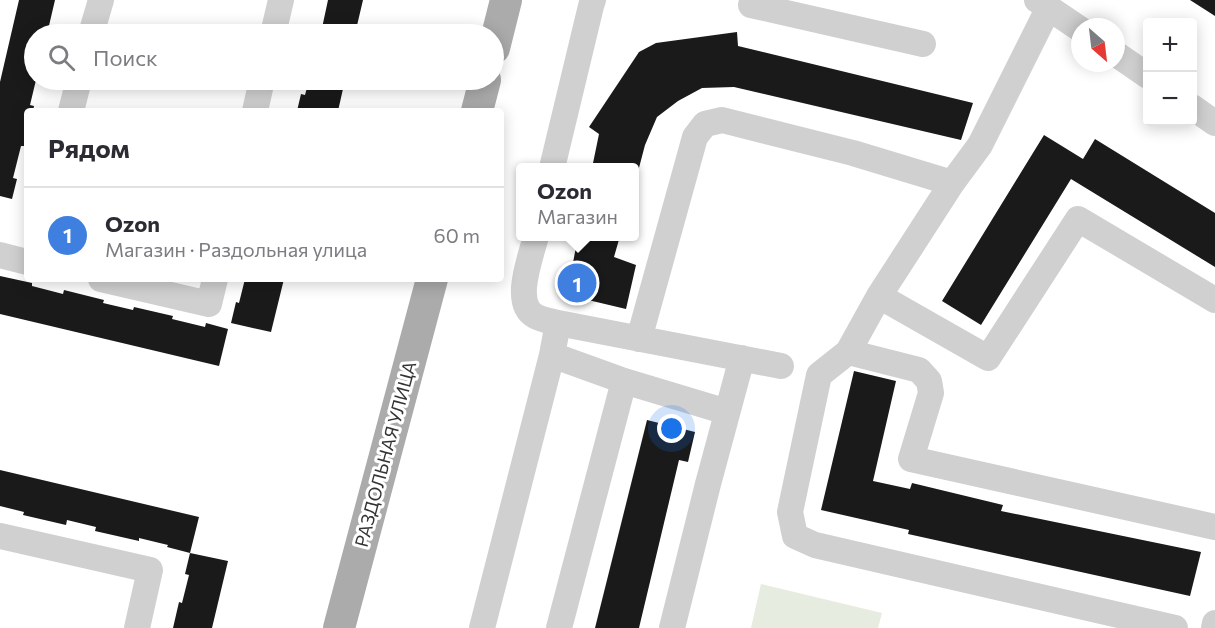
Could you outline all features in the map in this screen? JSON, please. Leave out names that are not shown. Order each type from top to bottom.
[{"type":"main road","points":[[500,24],[506,0]]},
{"type":"main road","points":[[478,108],[482,90]]},
{"type":"main road","name":"РАЗДОЛЬНАЯ УЛИЦА","points":[[339,628],[431,282]]},
{"type":"street","points":[[94,24],[100,0]]},
{"type":"street","points":[[275,24],[281,0]]},
{"type":"street","points":[[553,163],[593,0]]},
{"type":"street","points":[[744,2],[924,44]]},
{"type":"street","points":[[1071,23],[1043,4],[980,145],[952,183],[879,296],[848,352],[819,375],[790,512],[795,536],[815,545],[1174,628]]},
{"type":"street","points":[[1125,60],[1143,73]]},
{"type":"street","points":[[72,108],[76,90]]},
{"type":"street","points":[[256,108],[260,90]]},
{"type":"street","points":[[1197,110],[1215,123]]},
{"type":"street","points":[[639,339],[694,137],[705,124],[722,120],[853,153],[952,183]]},
{"type":"street","points":[[879,296],[988,358],[1078,219],[1215,300]]},
{"type":"street","points":[[535,241],[523,290],[525,305],[534,316],[558,323],[781,366]]},
{"type":"street","points":[[0,255],[24,261]]},
{"type":"street","points":[[114,282],[209,304],[214,282]]},
{"type":"street","points":[[482,628],[552,355],[558,323]]},
{"type":"street","points":[[848,352],[919,370],[929,381],[931,393],[911,459],[1215,527]]},
{"type":"street","points":[[552,355],[624,381],[727,412]]},
{"type":"street","points":[[672,628],[742,358]]},
{"type":"street","points":[[559,628],[624,381]]},
{"type":"street","points":[[0,536],[150,570],[137,628]]},
{"type":"street","points":[[1214,628],[1215,623]]},
{"type":"shaded area","points":[[761,584],[882,613],[878,628],[751,628]]},
{"type":"building","points":[[19,0],[55,0],[49,24],[24,24],[24,90],[34,90],[30,105],[34,106],[34,108],[24,108],[24,146],[21,146],[13,178],[17,179],[12,199],[0,196],[0,82]]},
{"type":"building","points":[[328,0],[363,0],[357,24],[323,24]]},
{"type":"building","points":[[1190,0],[1215,0],[1215,16]]},
{"type":"building","points":[[737,32],[738,46],[973,103],[961,140],[734,87],[702,88],[678,101],[657,117],[645,145],[639,168],[639,163],[593,163],[599,134],[589,127],[639,52],[656,43]]},
{"type":"building","points":[[306,90],[343,90],[339,108],[298,108],[301,94],[305,95]]},
{"type":"building","points":[[1044,135],[1083,159],[1095,139],[1215,213],[1215,267],[1071,179],[981,325],[942,301]]},
{"type":"building","points":[[577,241],[619,241],[614,257],[636,265],[626,309],[567,295]]},
{"type":"building","points":[[0,276],[32,283],[32,286],[63,294],[64,290],[104,300],[103,303],[173,316],[172,319],[205,327],[206,323],[228,329],[219,366],[0,314]]},
{"type":"building","points":[[244,282],[283,282],[271,332],[231,323],[236,302],[239,303]]},
{"type":"building","points":[[854,371],[896,381],[873,481],[910,489],[912,483],[1003,505],[1001,511],[1201,552],[1190,596],[908,534],[909,530],[821,510]]},
{"type":"building","points":[[647,420],[695,432],[688,462],[679,460],[639,628],[595,628]]},
{"type":"building","points":[[0,470],[199,517],[190,553],[139,538],[139,541],[95,531],[96,527],[67,520],[66,525],[23,515],[24,512],[0,506]]},
{"type":"building","points":[[190,553],[228,561],[212,628],[173,628],[189,575],[185,574]]},
{"type":"place","name":"Ozon","points":[[577,283]]}]
